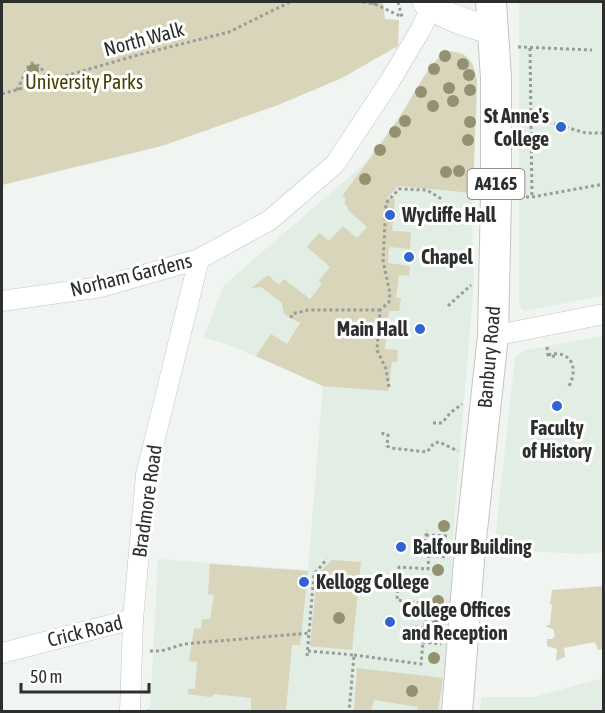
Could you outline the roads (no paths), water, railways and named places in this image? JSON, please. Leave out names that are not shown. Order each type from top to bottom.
[{"type":"main road","name":"Banbury Road","points":[[457,711],[470,548],[493,336],[496,71],[491,2]]},
{"type":"street","points":[[429,3],[474,26],[493,31]]},
{"type":"street","name":"Norham Gardens","points":[[2,302],[102,287],[199,259],[270,220],[334,164],[390,81],[421,29],[429,3]]},
{"type":"street","name":"Bradmore Road","points":[[130,711],[131,651],[146,475],[199,259]]},
{"type":"street","points":[[493,336],[603,314]]},
{"type":"street","name":"Crick Road","points":[[2,653],[134,619]]},
{"type":"place","name":"St Anne's College","points":[[561,127]]},
{"type":"place","name":"Wycliffe Hall","points":[[390,215]]},
{"type":"place","name":"Chapel","points":[[409,257]]},
{"type":"place","name":"Main Hall","points":[[420,329]]},
{"type":"place","name":"Faculty of History","points":[[557,406]]},
{"type":"place","name":"Balfour Building","points":[[401,547]]},
{"type":"place","name":"Kellogg College","points":[[304,582]]},
{"type":"place","name":"College Offices and Reception","points":[[390,622]]},
{"type":"park label","name":"University Parks","points":[[84,82]]}]
